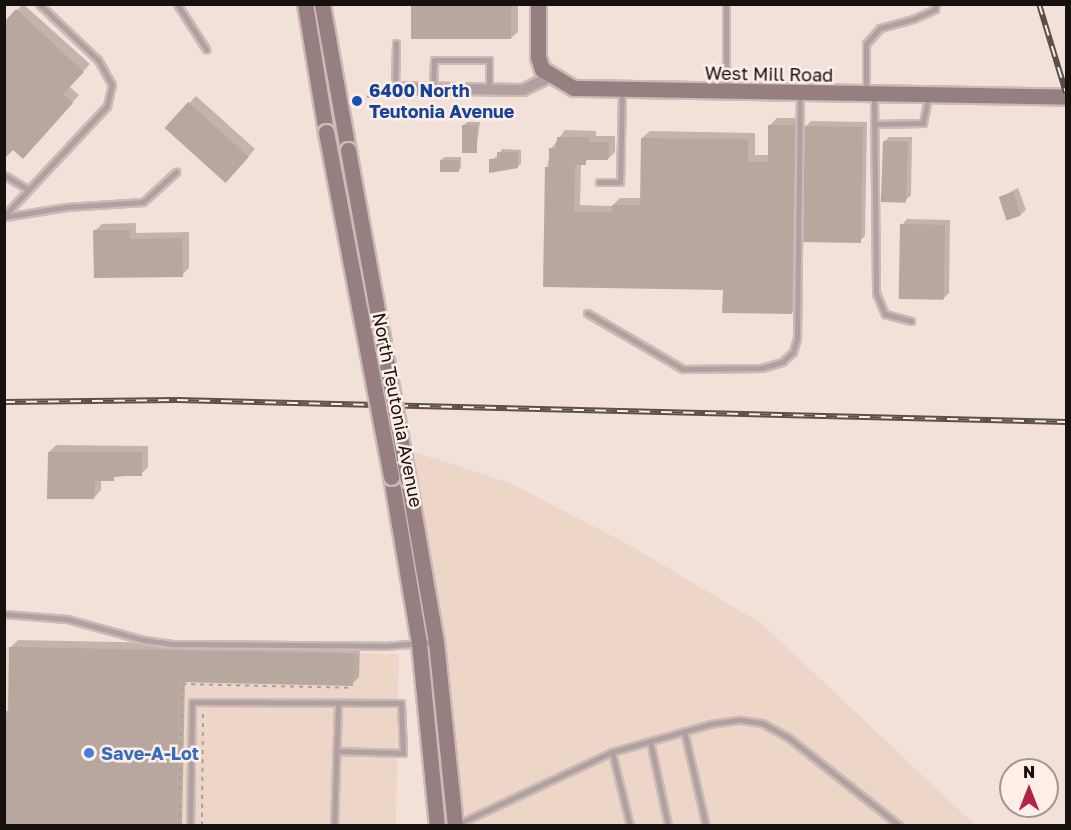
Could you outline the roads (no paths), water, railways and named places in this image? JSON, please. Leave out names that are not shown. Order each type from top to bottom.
[{"type":"main road","name":"North Teutonia Avenue","points":[[305,4],[326,132],[391,477],[419,643],[437,825]]},
{"type":"main road","name":"North Teutonia Avenue","points":[[322,4],[436,642],[455,825]]},
{"type":"main road","points":[[538,4],[538,57],[550,77]]},
{"type":"main road","name":"West Mill Road","points":[[550,77],[574,88],[622,91],[1066,97]]},
{"type":"street","points":[[395,88],[523,90],[550,77]]},
{"type":"lane","points":[[4,217],[27,189],[107,106],[112,85],[98,60],[39,4]]},
{"type":"lane","points":[[177,4],[206,49]]},
{"type":"lane","points":[[726,4],[726,93]]},
{"type":"lane","points":[[911,321],[885,314],[876,293],[874,124],[866,44],[880,28],[913,19],[935,9],[936,4]]},
{"type":"lane","points":[[395,88],[396,43]]},
{"type":"lane","points":[[434,89],[434,60],[489,60],[489,90]]},
{"type":"lane","points":[[599,182],[620,182],[622,91]]},
{"type":"lane","points":[[587,313],[683,369],[762,368],[782,362],[793,352],[797,338],[800,93]]},
{"type":"lane","points":[[874,124],[923,123],[928,95]]},
{"type":"lane","points":[[4,217],[66,207],[143,202],[176,172]]},
{"type":"lane","points":[[4,175],[27,189]]},
{"type":"lane","points":[[4,614],[67,619],[144,640],[174,644],[436,642]]},
{"type":"lane","points":[[190,825],[192,702],[400,704],[403,753],[336,751]]},
{"type":"lane","points":[[334,825],[338,703]]},
{"type":"lane","points":[[455,825],[612,752],[684,731],[740,720],[762,723],[789,738],[900,825]]},
{"type":"lane","points":[[684,731],[706,825]]},
{"type":"lane","points":[[650,741],[668,825]]},
{"type":"lane","points":[[612,752],[630,825]]},
{"type":"railway","points":[[1039,4],[1066,93]]},
{"type":"railway","points":[[4,402],[177,400],[1066,422]]},
{"type":"place","name":"6400 North Teutonia Avenue","points":[[357,101]]},
{"type":"place","name":"Save-A-Lot","points":[[89,753]]}]
